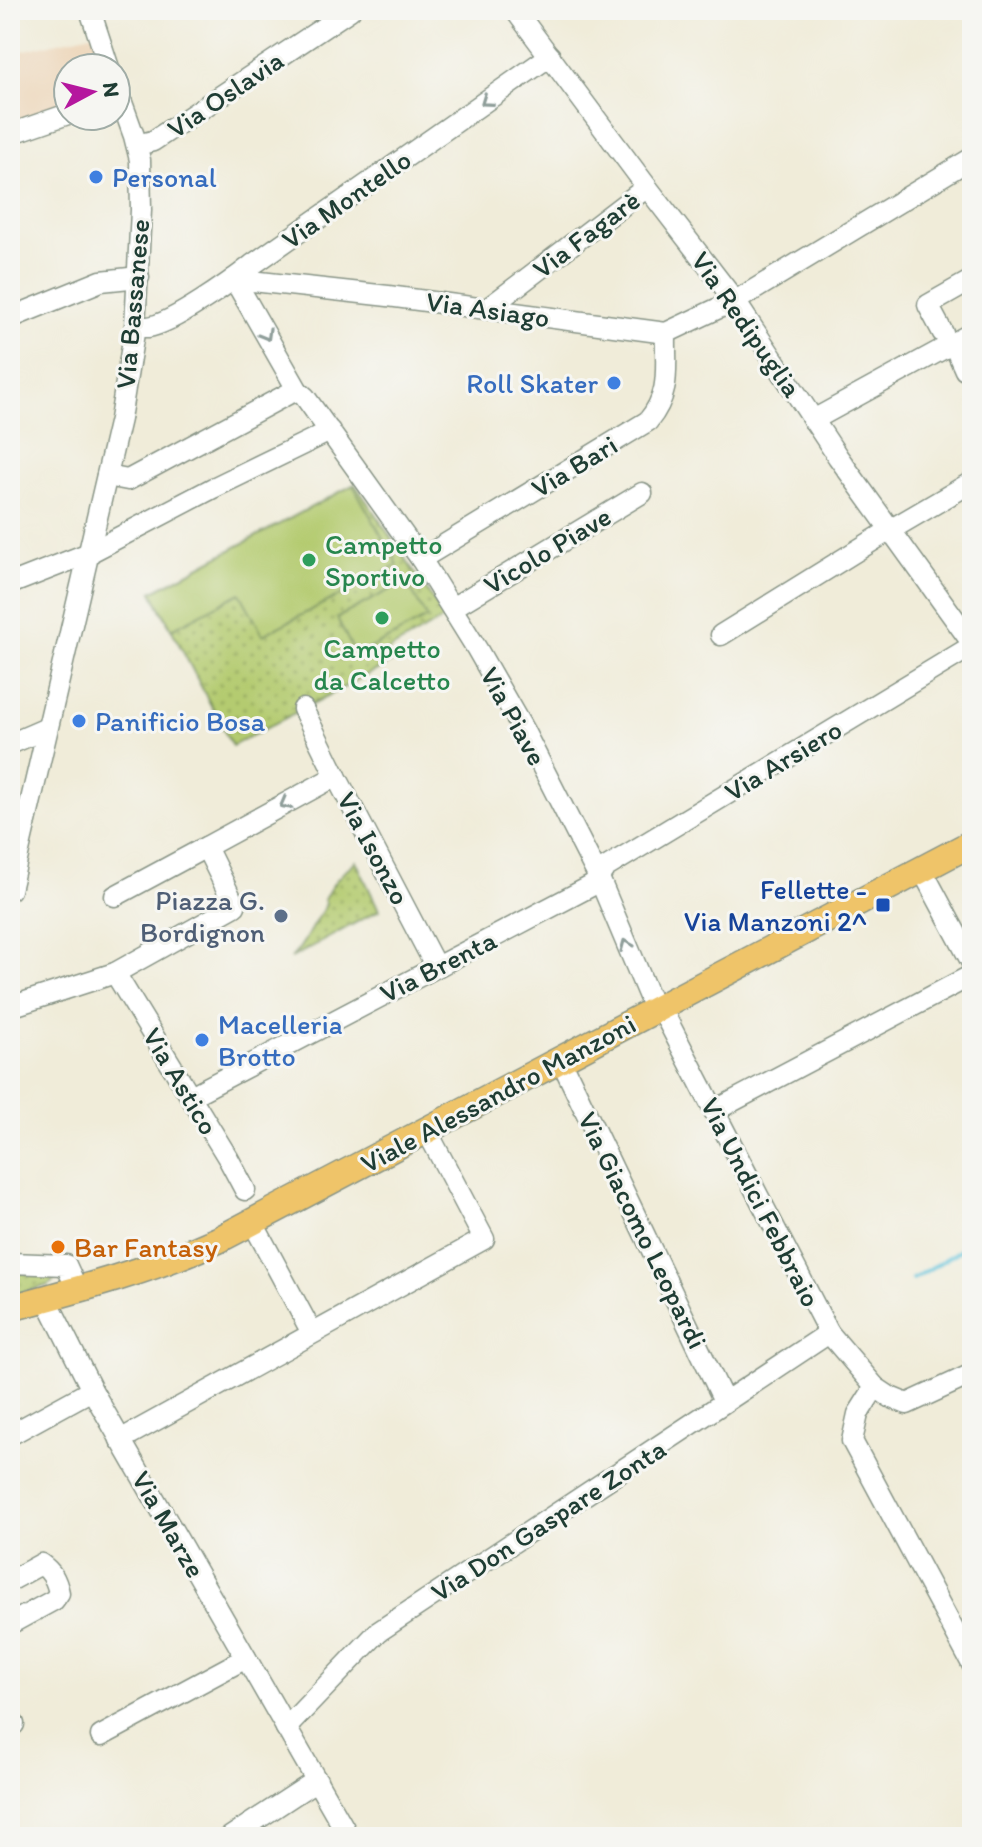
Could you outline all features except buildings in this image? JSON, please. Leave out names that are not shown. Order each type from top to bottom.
[{"type":"main road","name":"Viale Alessandro Manzoni","points":[[10,1308],[184,1256],[253,1223],[972,843]]},
{"type":"street","points":[[90,10],[104,52]]},
{"type":"street","name":"Via Oslavia","points":[[137,145],[153,141],[350,10]]},
{"type":"street","name":"Via Redipuglia","points":[[515,10],[735,301],[813,420],[972,644]]},
{"type":"street","name":"Via Montello","points":[[135,327],[164,322],[234,279],[550,56]]},
{"type":"street","points":[[10,134],[52,120]]},
{"type":"street","name":"Via Bassanese","points":[[10,890],[16,840],[47,728],[120,419],[135,327],[141,185],[137,145],[132,132]]},
{"type":"street","points":[[666,333],[735,301],[972,158]]},
{"type":"street","name":"Via Fagarè","points":[[487,309],[647,187]]},
{"type":"street","points":[[10,318],[96,282],[139,277]]},
{"type":"street","name":"Via Asiago","points":[[234,279],[666,333]]},
{"type":"street","name":"Via Piave","points":[[234,279],[298,391],[421,559],[524,731],[599,878],[658,1009]]},
{"type":"street","points":[[965,370],[928,305],[972,280]]},
{"type":"street","name":"Via Bari","points":[[421,559],[648,421],[659,407],[665,391],[666,333]]},
{"type":"street","points":[[813,420],[948,338],[972,333]]},
{"type":"street","points":[[107,476],[128,480],[298,391]]},
{"type":"street","points":[[10,584],[89,553],[330,431]]},
{"type":"street","points":[[721,635],[972,482]]},
{"type":"street","name":"Vicolo Piave","points":[[452,608],[642,493]]},
{"type":"street","name":"Via Arsiero","points":[[599,878],[605,868],[972,644]]},
{"type":"street","name":"Via Isonzo","points":[[303,709],[436,967]]},
{"type":"street","points":[[10,744],[47,728]]},
{"type":"street","name":"Via Isonzo","points":[[115,896],[336,776]]},
{"type":"street","points":[[10,1007],[115,973],[235,906],[206,847]]},
{"type":"street","points":[[922,870],[972,963]]},
{"type":"street","name":"Via Brenta","points":[[191,1096],[593,885],[599,878]]},
{"type":"street","name":"Via Astico","points":[[115,973],[245,1190]]},
{"type":"street","points":[[714,1111],[972,975]]},
{"type":"street","name":"Via Undici Febbraio","points":[[658,1009],[829,1333],[875,1387],[907,1404],[972,1374]]},
{"type":"street","name":"Via Giacomo Leopardi","points":[[561,1060],[724,1401]]},
{"type":"street","points":[[120,1440],[484,1239],[427,1131]]},
{"type":"street","points":[[253,1223],[312,1333]]},
{"type":"street","points":[[10,1263],[66,1265],[77,1289]]},
{"type":"street","name":"Via Marze","points":[[46,1298],[120,1440],[349,1837]]},
{"type":"street","name":"Via Don Gaspare Zonta","points":[[286,1728],[378,1632],[829,1333]]},
{"type":"street","points":[[875,1387],[858,1414],[852,1441],[972,1664]]},
{"type":"street","points":[[10,1435],[92,1390]]},
{"type":"street","points":[[10,1581],[41,1564],[57,1580],[59,1593],[54,1600],[10,1624]]},
{"type":"street","points":[[101,1736],[246,1658]]},
{"type":"street","points":[[230,1837],[317,1780]]},
{"type":"shaded area","points":[[95,33],[100,52],[52,52],[52,125],[10,140],[10,54]]},
{"type":"green space","points":[[355,484],[445,618],[386,652],[392,662],[232,746],[152,592]]},
{"type":"green space","name":"Campetto Sportivo","points":[[353,485],[398,565],[263,635],[240,593],[172,629],[152,592]]},
{"type":"green space","name":"Campetto da Calcetto","points":[[406,581],[427,618],[356,656],[337,618]]},
{"type":"green space","points":[[356,861],[379,910],[291,958],[325,907],[324,900],[330,889]]},
{"type":"green space","points":[[10,1272],[49,1274],[54,1280],[49,1285],[10,1296]]},
{"type":"waterway","points":[[913,1279],[972,1243]]},
{"type":"place","name":"Personal","points":[[96,177]]},
{"type":"place","name":"Roll Skater","points":[[614,383]]},
{"type":"place","name":"Campetto Sportivo","points":[[309,560]]},
{"type":"place","name":"Campetto da Calcetto","points":[[382,618]]},
{"type":"place","name":"Panificio Bosa","points":[[79,721]]},
{"type":"place","name":"Fellette - Via Manzoni 2^","points":[[883,905]]},
{"type":"place","name":"Piazza G. Bordignon","points":[[281,916]]},
{"type":"place","name":"Macelleria Brotto","points":[[202,1040]]},
{"type":"place","name":"Bar Fantasy","points":[[58,1247]]}]
